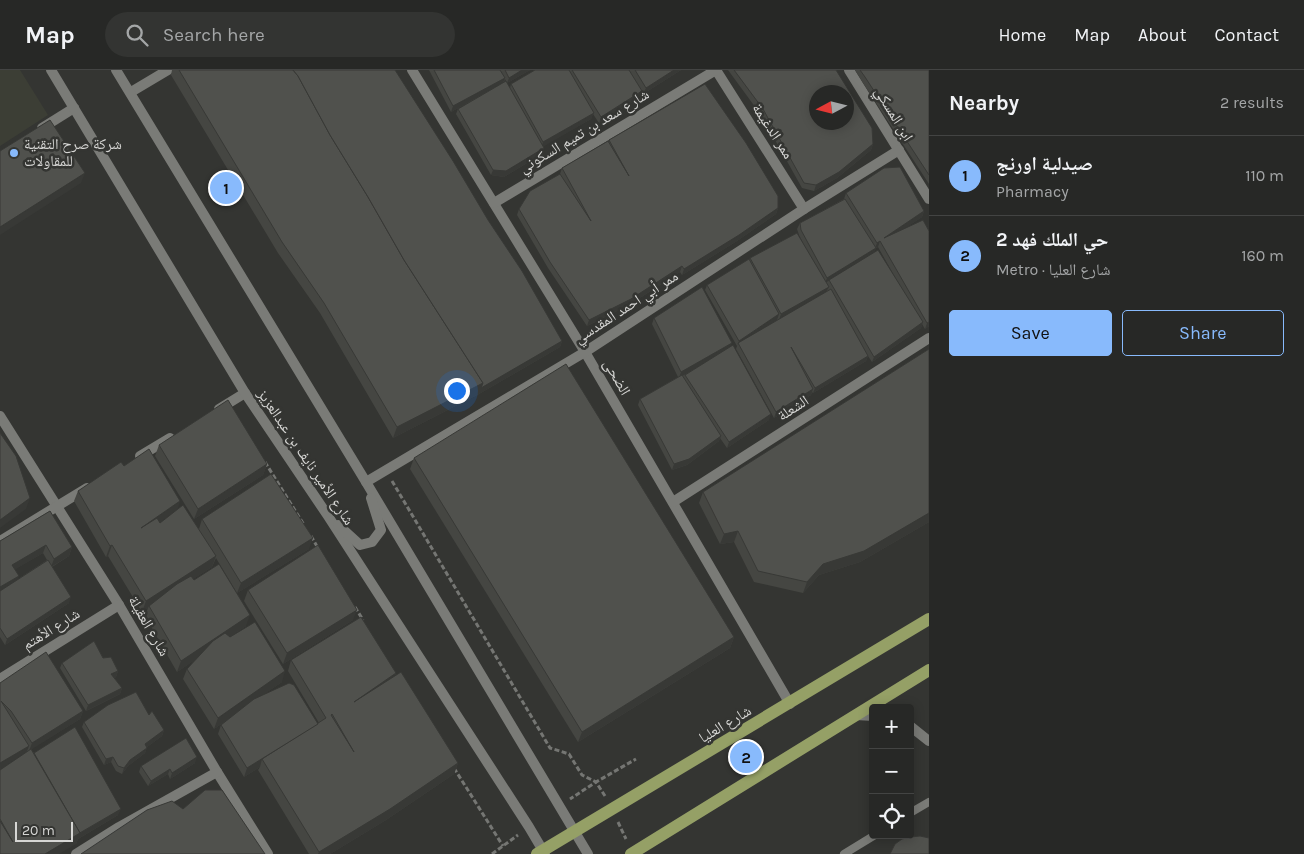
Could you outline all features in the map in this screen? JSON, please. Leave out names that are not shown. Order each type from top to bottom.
[{"type":"main road","name":"شارع العليا","points":[[541,853],[929,619]]},
{"type":"main road","points":[[632,853],[929,670]]},
{"type":"street","name":"شارع الأمير نايف بن عبدالعزيز","points":[[51,70],[245,393],[328,516],[530,827],[541,853]]},
{"type":"street","points":[[116,70],[366,482],[588,854]]},
{"type":"street","points":[[130,92],[168,70]]},
{"type":"street","name":"الضحى","points":[[412,70],[585,352],[790,704]]},
{"type":"street","name":"شارع سعد بن تميم السكوني","points":[[494,203],[716,70]]},
{"type":"street","name":"ممر الدغيمة","points":[[716,70],[804,209]]},
{"type":"street","name":"ابن المسكي","points":[[850,70],[929,199]]},
{"type":"street","points":[[33,133],[74,108]]},
{"type":"street","name":"ممر أبي احمد المقدسي","points":[[366,482],[585,352],[898,150]]},
{"type":"street","name":"الشعلة","points":[[673,502],[929,338]]},
{"type":"street","points":[[211,413],[245,393]]},
{"type":"street","name":"شارع العقيلة","points":[[0,418],[119,605],[216,772],[268,854]]},
{"type":"street","points":[[134,460],[177,434]]},
{"type":"street","points":[[0,541],[100,480]]},
{"type":"street","points":[[328,516],[360,545],[372,542],[380,530],[366,482]]},
{"type":"street","name":"شارع الأهتم","points":[[0,679],[119,605]]},
{"type":"street","points":[[856,715],[869,716]]},
{"type":"street","points":[[914,729],[929,740]]},
{"type":"street","points":[[76,854],[119,827],[216,772]]},
{"type":"lane","points":[[914,811],[929,802]]},
{"type":"lane","points":[[844,854],[869,839]]},
{"type":"path","points":[[265,461],[322,553]]},
{"type":"path","points":[[386,470],[550,748],[569,754],[582,775],[596,782],[613,809],[632,853]]},
{"type":"path","points":[[353,604],[363,620]]},
{"type":"path","points":[[596,782],[636,759]]},
{"type":"path","points":[[451,763],[503,846],[492,854]]},
{"type":"shaded area","points":[[0,70],[20,70],[48,115],[0,146]]},
{"type":"building","points":[[179,70],[293,70],[404,260],[483,383],[397,427],[324,303],[282,242]]},
{"type":"building","points":[[293,70],[395,70],[488,220],[522,271],[562,341],[481,388],[483,383],[404,260]]},
{"type":"building","points":[[434,70],[500,70],[505,78],[453,106]]},
{"type":"building","points":[[505,70],[522,70],[509,78]]},
{"type":"building","points":[[535,70],[569,70],[594,113],[543,142],[511,84]]},
{"type":"building","points":[[572,70],[629,70],[642,91],[601,117]]},
{"type":"building","points":[[635,70],[674,70],[646,88]]},
{"type":"building","points":[[734,70],[836,70],[845,85],[809,85],[809,130],[854,130],[854,99],[872,128],[873,144],[839,172],[816,185],[804,183],[763,109]]},
{"type":"building","points":[[860,70],[929,70],[929,175],[865,77]]},
{"type":"building","points":[[506,81],[544,148],[506,171],[493,170],[458,109]]},
{"type":"building","points":[[705,84],[746,143],[778,196],[778,208],[684,269],[682,266],[631,299],[589,320],[550,262],[519,209],[530,191],[560,174],[591,221],[562,168],[608,141],[629,176],[609,140]]},
{"type":"building","points":[[50,120],[85,173],[0,227],[0,151]]},
{"type":"building","points":[[900,167],[924,211],[884,238],[923,220],[929,231],[929,322],[927,323],[880,241],[877,243],[846,193],[884,168]]},
{"type":"building","points":[[845,199],[876,248],[827,278],[801,230],[800,223]]},
{"type":"building","points":[[797,233],[829,287],[781,314],[750,258]]},
{"type":"building","points":[[878,250],[923,322],[874,357],[829,280]]},
{"type":"building","points":[[749,259],[779,314],[739,341],[707,285]]},
{"type":"building","points":[[702,287],[732,343],[681,372],[654,318]]},
{"type":"building","points":[[831,289],[868,356],[815,388],[791,347],[813,389],[776,412],[738,343]]},
{"type":"building","points":[[733,345],[771,414],[729,442],[685,375]]},
{"type":"building","points":[[929,349],[929,513],[864,551],[823,564],[807,582],[758,571],[738,531],[724,534],[703,492]]},
{"type":"building","points":[[566,364],[734,637],[582,732],[414,458]]},
{"type":"building","points":[[682,375],[721,436],[689,459],[674,464],[640,399]]},
{"type":"building","points":[[228,400],[267,464],[198,509],[159,445]]},
{"type":"building","points":[[0,433],[16,456],[30,498],[0,520]]},
{"type":"building","points":[[149,449],[180,501],[141,528],[157,518],[160,523],[183,505],[216,556],[146,601],[112,545],[110,546],[78,491],[121,462],[124,466]]},
{"type":"building","points":[[271,474],[313,538],[241,583],[202,519]]},
{"type":"building","points":[[50,511],[72,547],[54,559],[46,545],[12,565],[19,576],[0,587],[0,541]]},
{"type":"building","points":[[318,545],[357,610],[287,653],[248,590]]},
{"type":"building","points":[[48,560],[71,597],[7,639],[0,628],[0,591]]},
{"type":"building","points":[[219,564],[250,615],[181,661],[149,606],[177,584],[191,576],[194,580]]},
{"type":"building","points":[[361,617],[396,673],[354,702],[401,672],[458,763],[390,809],[319,852],[262,759],[326,718],[291,660]],"holes":[[[332,714],[354,752],[331,715]]]},
{"type":"building","points":[[255,622],[285,671],[218,718],[187,669],[213,641],[225,633],[230,637]]},
{"type":"building","points":[[94,641],[103,658],[111,657],[118,671],[111,674],[122,688],[88,705],[62,663]]},
{"type":"building","points":[[46,652],[83,711],[32,743],[11,711],[1,701],[29,746],[0,763],[0,683]]},
{"type":"building","points":[[289,683],[294,685],[318,724],[247,768],[221,725],[254,699]]},
{"type":"building","points":[[136,692],[149,715],[152,711],[164,730],[145,744],[147,748],[130,760],[124,768],[118,766],[113,757],[106,759],[84,722],[108,705]]},
{"type":"building","points":[[75,727],[121,809],[80,833],[34,753]]},
{"type":"building","points":[[186,738],[197,757],[172,773],[170,769],[151,781],[141,766]]},
{"type":"building","points":[[31,749],[80,833],[45,854],[0,854],[0,821],[13,842],[0,819],[0,770]]},
{"type":"building","points":[[205,790],[222,790],[265,854],[81,854],[147,810],[172,801],[183,809]]},
{"type":"building","points":[[914,837],[929,838],[929,854],[890,854],[895,844],[902,839],[914,839]]},
{"type":"place","name":"شركة صرح التقنية للمقاولات","points":[[14,153]]},
{"type":"place","name":"صيدلية اورنج","points":[[226,188]]},
{"type":"place","name":"حي الملك فهد 2","points":[[746,757]]}]
